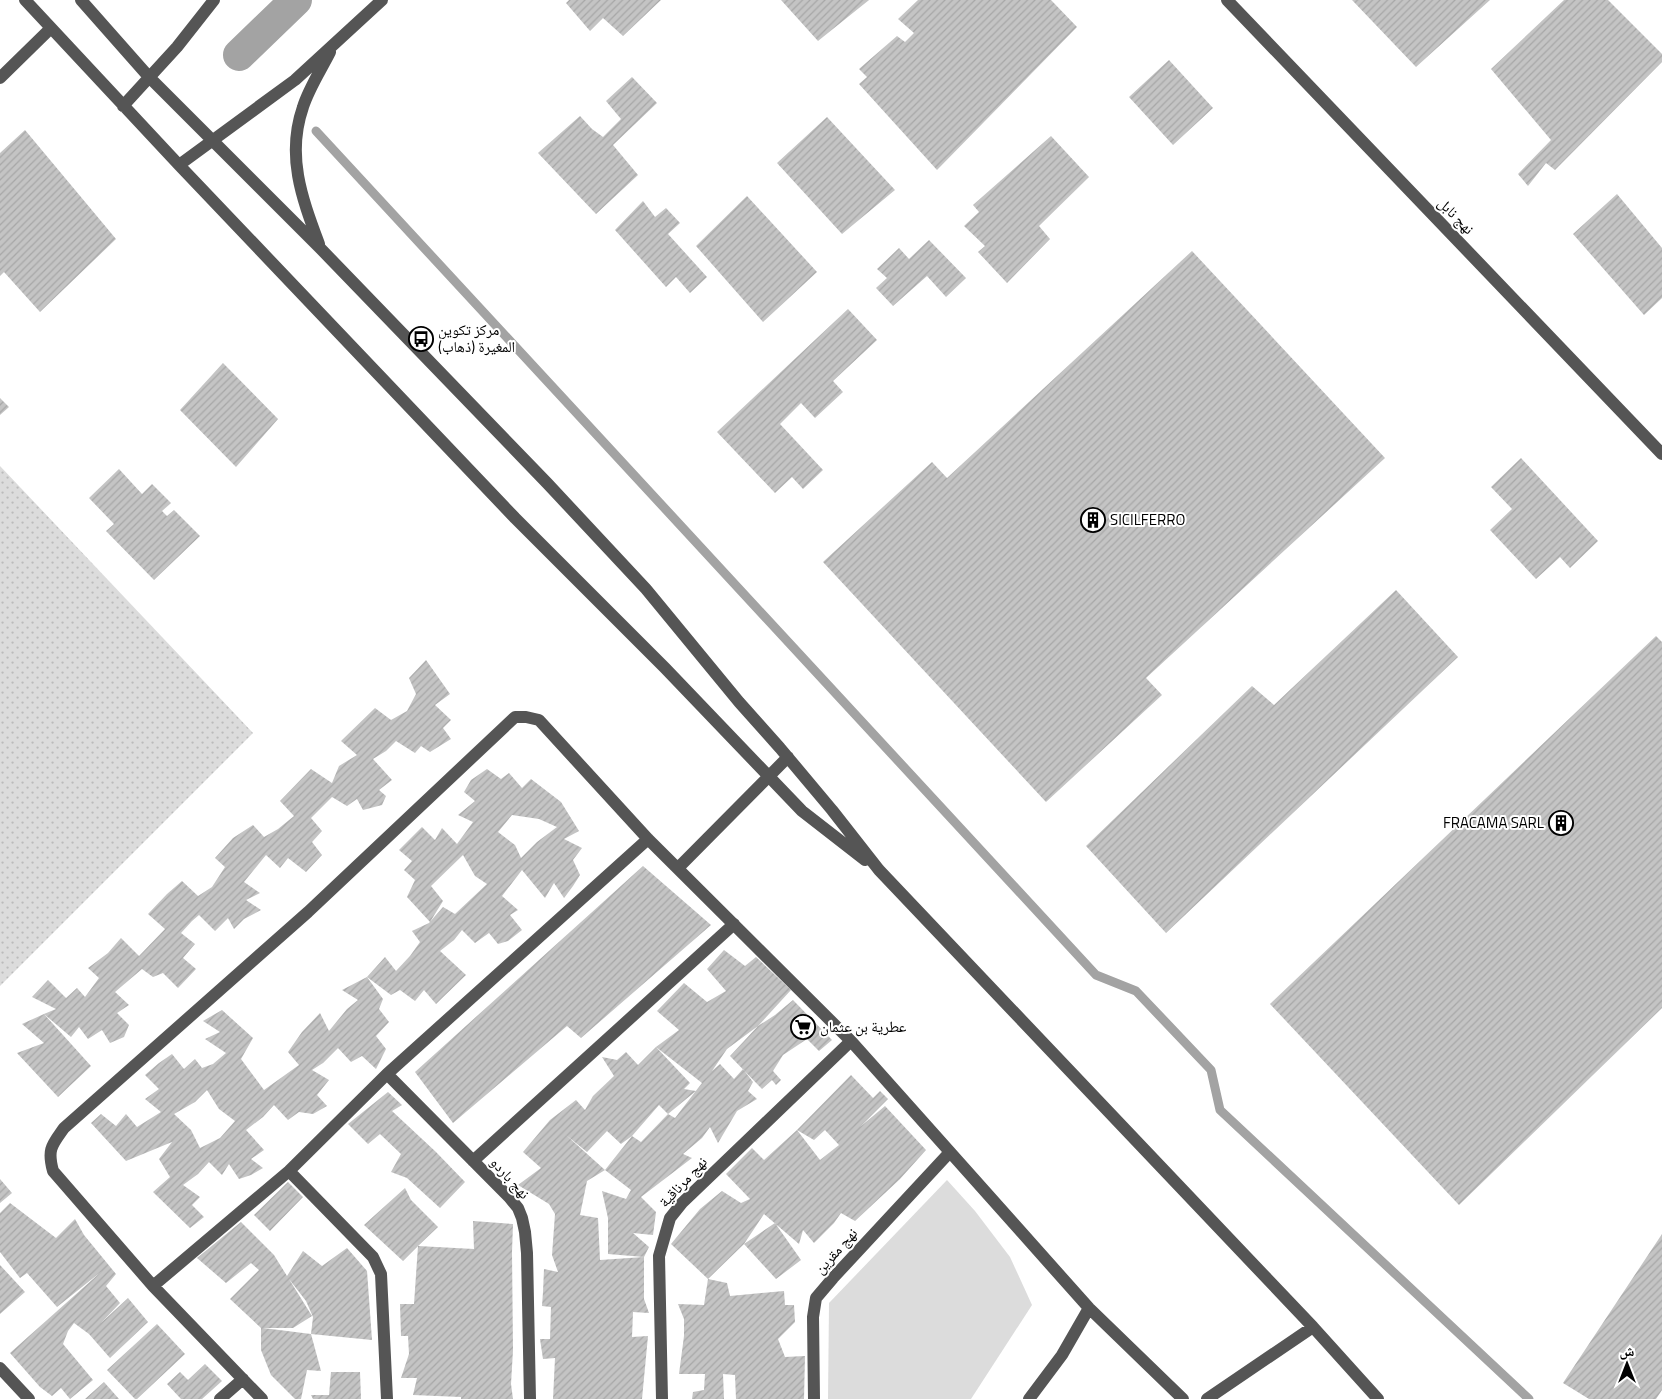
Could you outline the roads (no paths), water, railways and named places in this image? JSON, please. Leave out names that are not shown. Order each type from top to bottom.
[{"type":"street","points":[[24,0],[515,518],[658,661],[802,811],[878,870]]},
{"type":"street","points":[[81,0],[149,77],[320,248],[547,483],[646,589],[739,702],[832,810],[878,870],[1313,1327],[1378,1399]]},
{"type":"street","points":[[123,106],[177,47],[214,0]]},
{"type":"street","points":[[179,165],[295,80],[382,0]]},
{"type":"street","name":"نهج نابل","points":[[1227,0],[1662,454]]},
{"type":"street","points":[[0,78],[51,28]]},
{"type":"street","points":[[320,248],[302,198],[296,158],[297,125],[304,104],[334,46]]},
{"type":"street","points":[[262,1399],[153,1286],[53,1170],[49,1156],[54,1142],[64,1128],[308,912],[515,717],[526,717],[540,720],[648,839],[851,1041],[1089,1308],[1183,1399]]},
{"type":"street","points":[[678,868],[788,757]]},
{"type":"street","points":[[153,1286],[288,1171],[387,1074],[648,839]]},
{"type":"street","points":[[473,1161],[734,924]]},
{"type":"street","name":"نهج مرناقية","points":[[662,1399],[659,1256],[670,1218],[682,1203],[851,1041]]},
{"type":"street","name":"نهج باردو","points":[[387,1074],[518,1208],[522,1218],[527,1254],[530,1399]]},
{"type":"street","name":"نهج مقرين","points":[[814,1399],[813,1317],[816,1298],[950,1152]]},
{"type":"street","points":[[288,1171],[373,1257],[381,1274],[386,1399]]},
{"type":"street","points":[[1030,1399],[1062,1355],[1089,1308]]},
{"type":"street","points":[[1208,1399],[1313,1327]]},
{"type":"street","points":[[0,1368],[28,1399]]},
{"type":"street","points":[[220,1399],[243,1379]]},
{"type":"waterway","points":[[239,55],[296,0]]},
{"type":"waterway","points":[[316,131],[1096,975],[1136,991],[1211,1070],[1220,1110],[1529,1399]]},
{"type":"place","name":"مركز تكوين المغيرة (ذهاب)","points":[[421,339]]},
{"type":"place","name":"SICILFERRO","points":[[1093,520]]},
{"type":"place","name":"FRACAMA SARL","points":[[1561,823]]},
{"type":"place","name":"عطرية بن عثمان","points":[[803,1027]]}]
